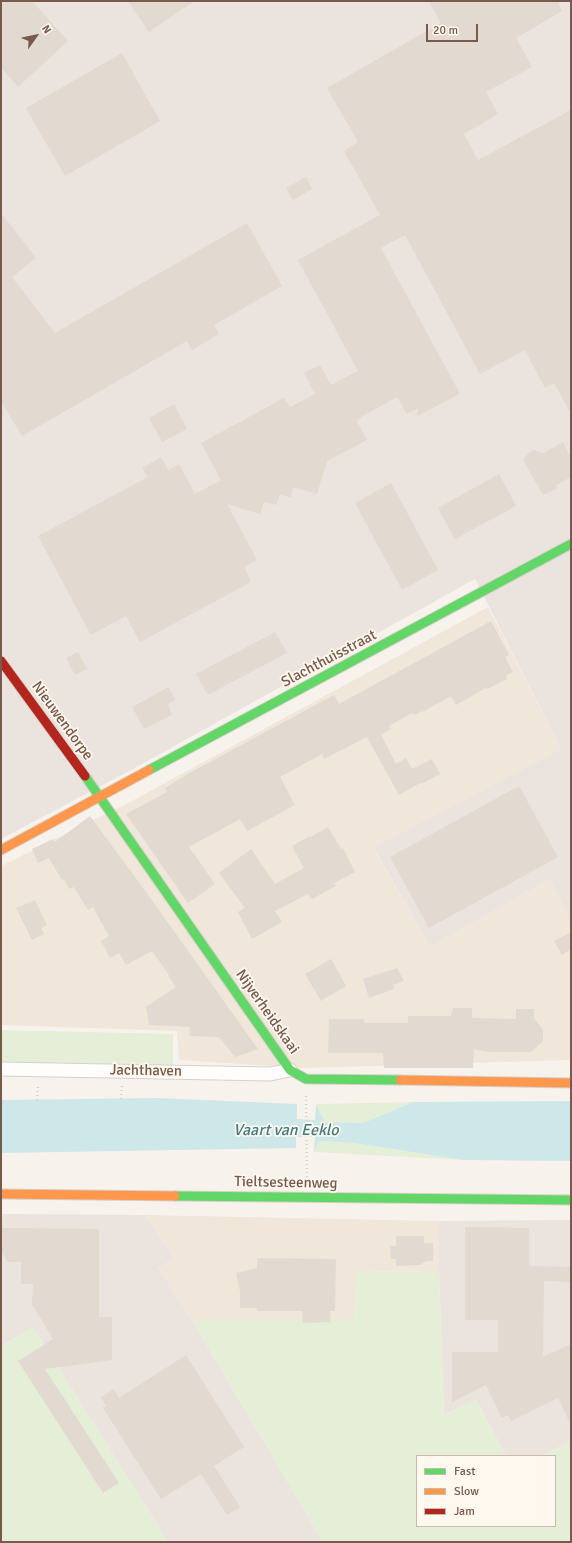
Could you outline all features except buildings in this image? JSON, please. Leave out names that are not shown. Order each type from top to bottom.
[{"type":"street","name":"Slachthuisstraat","points":[[1,850],[101,798],[571,544]]},
{"type":"street","name":"Nieuwendorpe","points":[[1,661],[101,798]]},
{"type":"street","name":"Nijverheidskaai","points":[[101,798],[290,1070],[306,1079],[571,1083]]},
{"type":"street","name":"Jachthaven","points":[[1,1069],[270,1074],[290,1070]]},
{"type":"street","name":"Tieltsesteenweg","points":[[1,1194],[571,1200]]},
{"type":"path","points":[[306,1117],[308,1197]]},
{"type":"shaded area","points":[[1,1],[571,1],[571,922],[550,879],[430,947],[374,848],[561,749],[475,579],[131,770],[1,839]]},
{"type":"shaded area","points":[[488,607],[561,749],[374,849],[430,947],[550,879],[571,922],[571,1060],[305,1068],[179,1060],[177,1031],[1,1025],[1,866],[132,801]]},
{"type":"shaded area","points":[[1,1214],[145,1215],[174,1259],[158,1268],[192,1320],[323,1542],[168,1542],[33,1327],[1,1346]]},
{"type":"shaded area","points":[[145,1215],[439,1221],[439,1272],[357,1271],[354,1320],[192,1320],[158,1268],[174,1259]]},
{"type":"shaded area","points":[[571,1220],[571,1441],[543,1455],[505,1455],[476,1400],[444,1415],[439,1272],[439,1221]]},
{"type":"green space","points":[[1,1030],[173,1034],[173,1072],[1,1069]]},
{"type":"green space","points":[[413,1102],[363,1123],[325,1122],[316,1104]]},
{"type":"green space","points":[[319,1141],[354,1143],[463,1160],[314,1152]]},
{"type":"green space","points":[[357,1271],[439,1272],[444,1415],[476,1400],[505,1455],[416,1455],[416,1527],[556,1527],[556,1455],[543,1455],[571,1441],[571,1542],[323,1542],[192,1320],[354,1320]]},
{"type":"green space","points":[[33,1327],[168,1542],[1,1542],[1,1346]]},
{"type":"water","name":"Vaart van Eeklo","points":[[157,1098],[297,1104],[297,1119],[315,1120],[316,1104],[325,1122],[363,1123],[413,1102],[571,1101],[571,1161],[463,1160],[354,1143],[319,1141],[314,1152],[315,1137],[296,1137],[296,1148],[1,1153],[1,1100]]},
{"type":"traffic: fast","points":[[149,770],[571,544]]},
{"type":"traffic: fast","points":[[85,776],[290,1070],[306,1079],[400,1080]]},
{"type":"traffic: fast","points":[[175,1196],[571,1200]]},
{"type":"traffic: slow","points":[[1,850],[149,770]]},
{"type":"traffic: slow","points":[[400,1080],[571,1083]]},
{"type":"traffic: slow","points":[[1,1194],[175,1196]]},
{"type":"traffic: jam","points":[[1,661],[85,776]]}]
